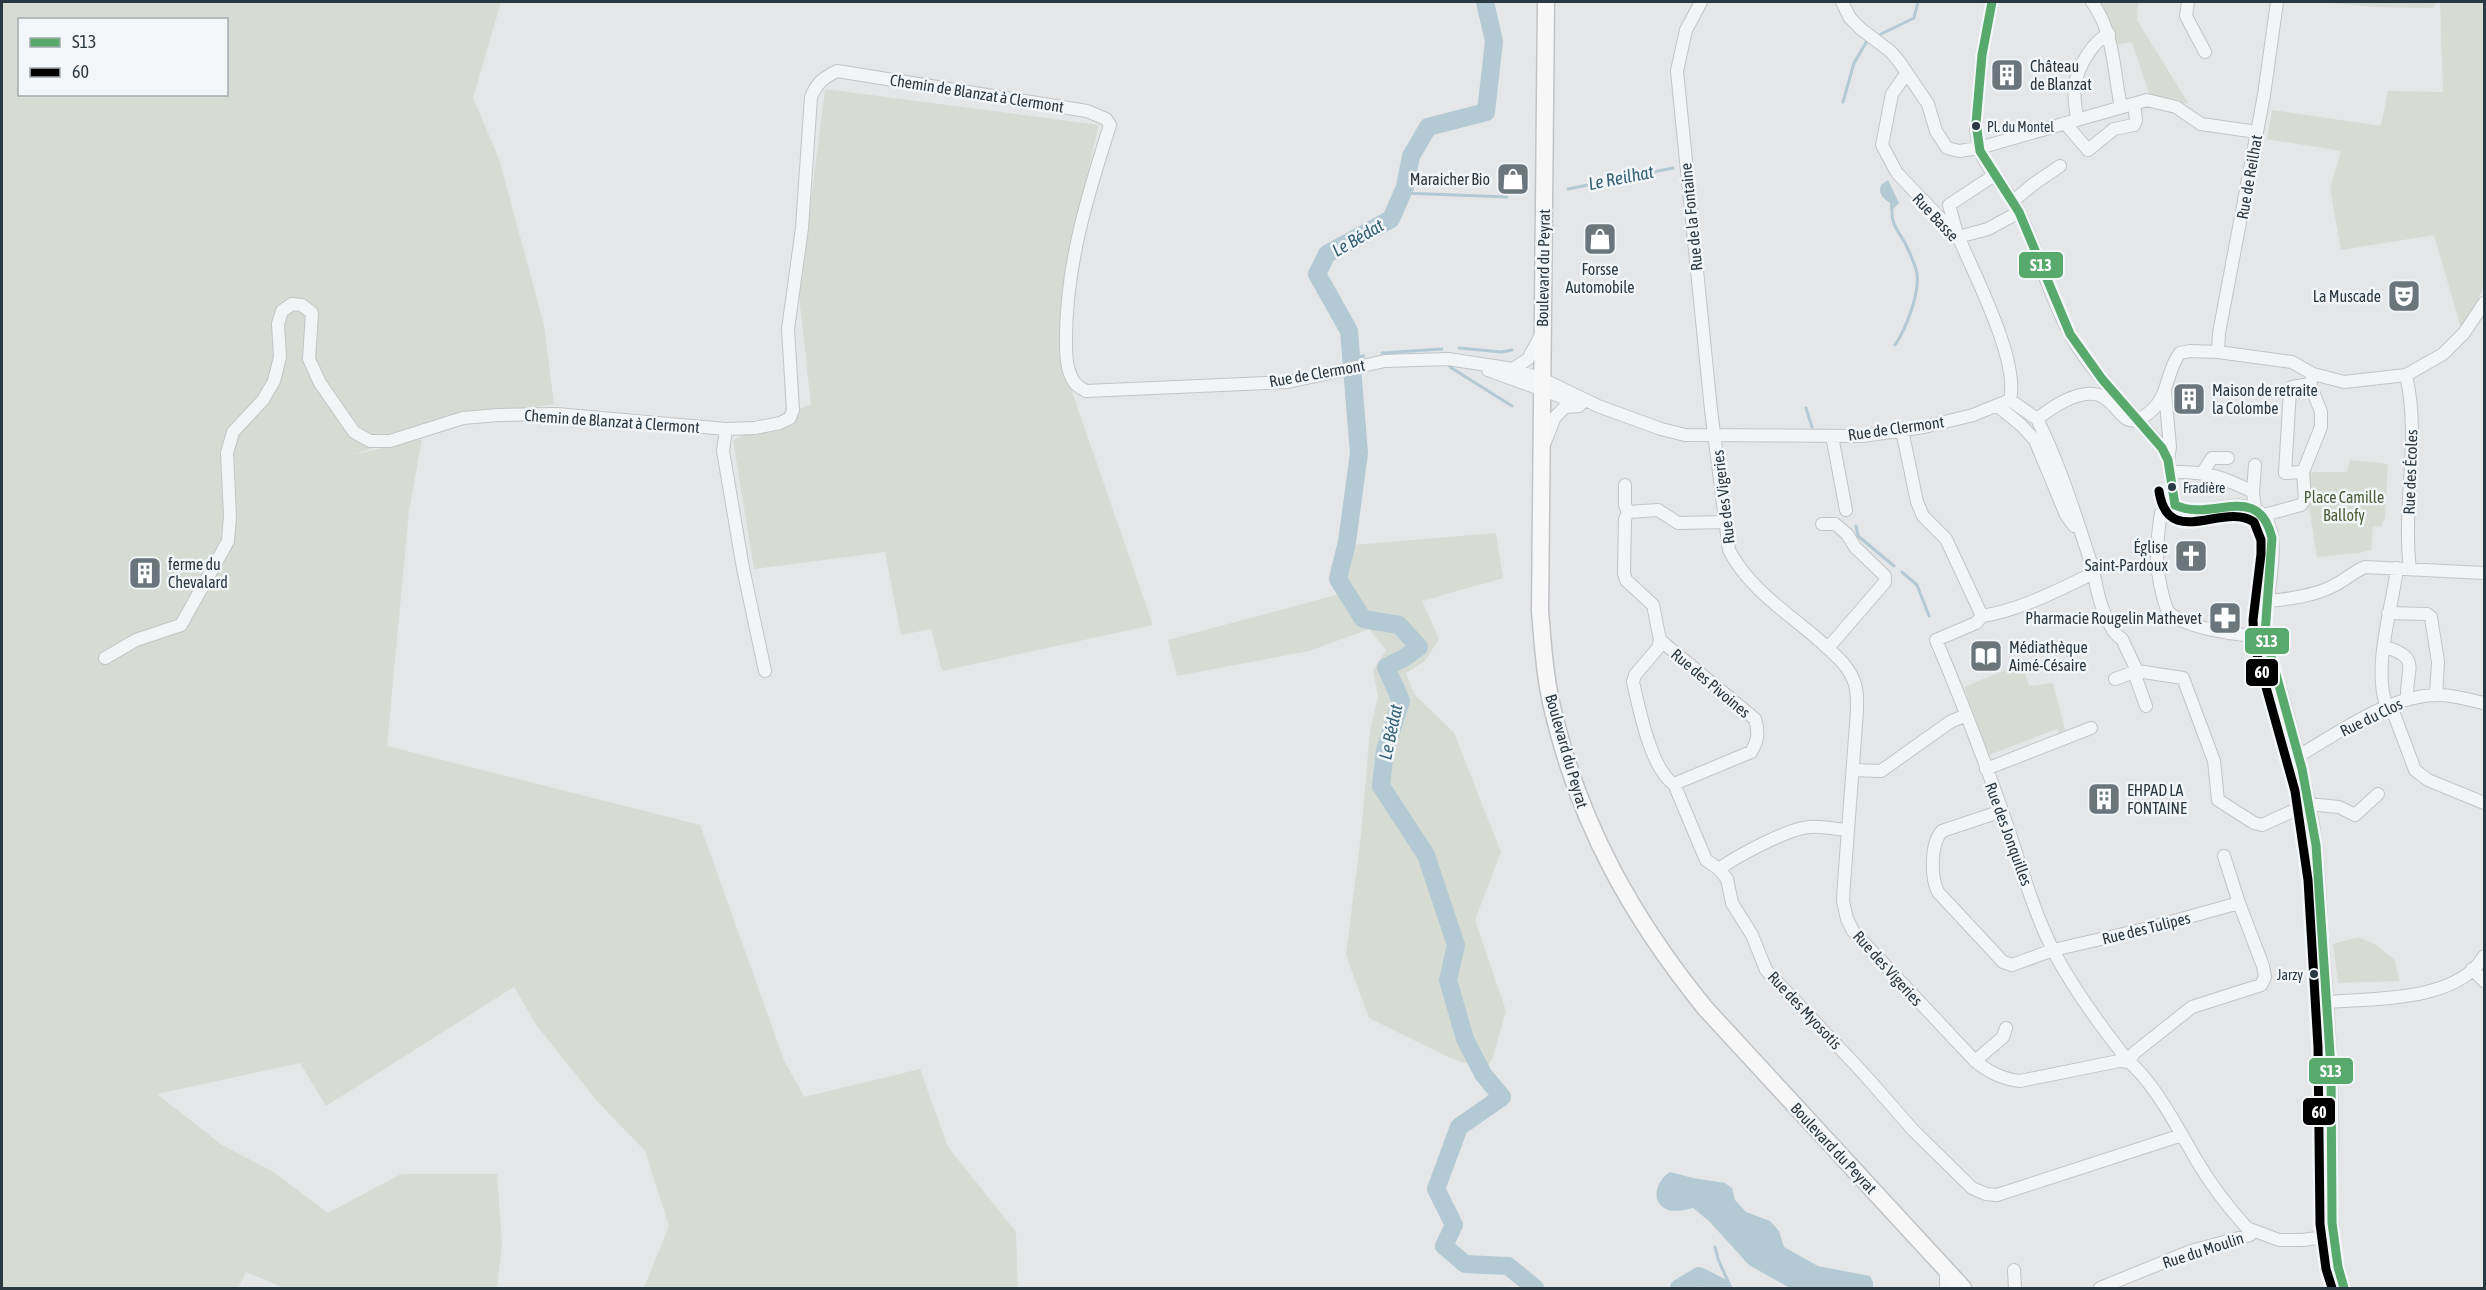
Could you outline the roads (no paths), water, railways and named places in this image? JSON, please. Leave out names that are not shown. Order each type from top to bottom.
[{"type":"main road","name":"Boulevard du Peyrat","points":[[1546,3],[1540,611],[1544,666],[1553,714],[1569,770],[1606,862],[1667,960],[1705,1008],[1963,1288]]},
{"type":"street","name":"Rue de la Fontaine","points":[[1701,2],[1686,30],[1677,71],[1686,173],[1716,436]]},
{"type":"street","points":[[1842,2],[1850,18],[1890,51],[1928,104],[1936,131],[1947,148],[1959,151],[1979,148],[2147,100],[2168,104],[2200,124],[2257,132]]},
{"type":"street","points":[[1992,2],[1980,73],[1976,123],[1982,158],[2016,206],[2070,333],[2102,378],[2162,448],[2169,466]]},
{"type":"street","points":[[2092,2],[2109,34],[2114,57],[2114,129]]},
{"type":"street","points":[[2188,2],[2186,15],[2205,52]]},
{"type":"street","name":"Rue de Reilhat","points":[[2218,352],[2219,333],[2257,132],[2277,2]]},
{"type":"street","points":[[2109,34],[2098,40],[2078,73],[2074,86],[2071,121],[2088,150],[2114,129],[2134,125],[2136,120],[2134,104]]},
{"type":"street","name":"Chemin de Blanzat à Clermont","points":[[105,658],[136,640],[181,625],[228,541],[230,516],[227,453],[233,432],[263,400],[274,381],[280,357],[278,324],[282,311],[292,304],[302,305],[312,313],[309,359],[320,383],[354,432],[370,441],[390,441],[463,418],[498,415],[556,414],[726,429],[755,428],[780,423],[790,418],[793,410],[788,329],[802,228],[811,97],[815,86],[822,78],[837,71],[856,73],[1087,111],[1106,119],[1110,125]]},
{"type":"street","name":"Rue Basse","points":[[1906,74],[1892,94],[1882,145],[1897,173],[1958,237],[2009,364],[2013,389],[2010,400]]},
{"type":"street","name":"Rue de Clermont","points":[[1110,125],[1087,199],[1069,279],[1066,353],[1069,370],[1076,385],[1086,391],[1288,382],[1360,366],[1414,359],[1470,362],[1513,369],[1585,405]]},
{"type":"street","points":[[1994,176],[1949,205],[1948,210],[1958,230],[1958,237],[1988,229],[2016,206],[2035,183],[2060,166]]},
{"type":"street","points":[[2303,472],[2284,473],[2292,387],[2311,379],[2355,382],[2406,375],[2443,354],[2464,333],[2484,303]]},
{"type":"street","points":[[1513,369],[1528,359],[1542,334]]},
{"type":"street","points":[[2037,419],[2076,396],[2085,394],[2109,400],[2123,418],[2137,419],[2155,407],[2165,392],[2175,359],[2180,353],[2218,352],[2292,362],[2311,379],[2321,412],[2321,427],[2303,472],[2304,503],[2260,512],[2234,506],[2183,510],[2175,505],[2169,466],[2170,447],[2165,392]]},
{"type":"street","points":[[1470,362],[1542,385]]},
{"type":"street","name":"Rue des Écoles","points":[[2406,375],[2410,395],[2413,468],[2408,514],[2410,569]]},
{"type":"street","name":"Rue de Clermont","points":[[1542,385],[1661,429],[1685,435],[1716,436],[1802,434],[1863,436],[1924,427],[1998,406],[2010,400]]},
{"type":"street","points":[[2010,400],[2037,419],[2052,450],[2094,573],[2102,609],[2117,636],[2122,639],[2137,670],[2136,678],[2146,706]]},
{"type":"street","name":"Rue de Clermont","points":[[1540,457],[1556,417],[1565,407],[1598,406]]},
{"type":"street","points":[[1998,406],[2035,440],[2066,515],[2072,525],[2078,527]]},
{"type":"street","points":[[726,429],[723,451],[743,568],[765,671]]},
{"type":"street","points":[[1902,430],[1917,502],[1923,516],[1946,539],[1982,616],[1998,613],[2052,593],[2094,573]]},
{"type":"street","name":"Rue des Vigeries","points":[[1716,436],[1729,550],[1737,566],[1758,590],[1844,663],[1853,678],[1857,692],[1843,901],[1847,919],[1853,931],[1975,1061],[1999,1077],[2020,1081],[2111,1062],[2128,1062]]},
{"type":"street","points":[[1832,436],[1846,510]]},
{"type":"street","points":[[2203,472],[2212,458],[2228,458]]},
{"type":"street","points":[[2255,465],[2253,492],[2260,512],[2271,531],[2272,580],[2265,635],[2268,656],[2281,691],[2298,756],[2308,804],[2318,876],[2328,1002],[2332,1114],[2332,1236],[2344,1288]]},
{"type":"street","points":[[2169,466],[2227,479],[2253,492]]},
{"type":"street","points":[[1624,485],[1625,505],[1628,512],[1625,519],[1624,573],[1626,580],[1653,605],[1660,640]]},
{"type":"street","points":[[2175,505],[2161,513],[2156,564],[2164,600],[2170,615],[2204,628],[2265,635]]},
{"type":"street","points":[[1628,512],[1658,510],[1678,523],[1725,522]]},
{"type":"street","points":[[1822,524],[1835,524],[1885,576],[1885,582],[1828,648]]},
{"type":"street","points":[[2268,601],[2320,591],[2365,567],[2484,573]]},
{"type":"street","points":[[2397,568],[2388,613],[2382,686],[2389,707],[2415,770],[2428,780],[2484,803]]},
{"type":"street","points":[[2388,613],[2427,614],[2431,617],[2438,662],[2436,695]]},
{"type":"street","name":"Rue des Jonquilles","points":[[1982,616],[1976,623],[1936,640],[2053,950],[2128,1062]]},
{"type":"street","name":"Rue des Myosotis","points":[[1660,640],[1658,648],[1635,675],[1633,682],[1647,735],[1664,778],[1674,784],[1706,860],[1719,869],[1727,879],[1732,903],[1752,935],[1766,970],[1913,1130],[1972,1188],[1986,1194],[1997,1195],[2182,1135]]},
{"type":"street","name":"Rue des Pivoines","points":[[1660,640],[1755,719],[1758,727],[1757,742],[1751,752],[1674,784]]},
{"type":"street","points":[[2385,647],[2406,656],[2410,666],[2407,700]]},
{"type":"street","points":[[2115,679],[2137,670],[2183,678],[2214,761],[2218,800],[2254,823],[2262,825],[2308,804],[2340,807],[2355,815],[2378,794]]},
{"type":"street","name":"Rue du Clos","points":[[2298,756],[2353,724],[2407,700],[2436,695],[2453,696],[2484,703]]},
{"type":"street","points":[[1852,770],[1881,771],[1950,722],[1966,715]]},
{"type":"street","points":[[1986,769],[2091,728]]},
{"type":"street","name":"Rue des Tulipes","points":[[2002,811],[1942,831],[1935,843],[1934,883],[1938,892],[2007,965],[2053,950],[2149,928],[2239,903]]},
{"type":"street","points":[[1719,869],[1738,855],[1809,827],[1847,830]]},
{"type":"street","points":[[2224,856],[2265,977],[2261,985],[2192,1007],[2134,1053],[2128,1062],[2159,1100],[2222,1198],[2247,1228]]},
{"type":"street","points":[[2328,1002],[2414,996],[2449,984],[2472,969],[2484,956]]},
{"type":"street","points":[[2472,969],[2484,981]]},
{"type":"street","points":[[1975,1061],[2003,1038],[2006,1028]]},
{"type":"street","name":"Rue du Moulin","points":[[2247,1228],[2279,1240],[2332,1236]]},
{"type":"street","name":"Rue du Moulin","points":[[2100,1288],[2191,1251],[2250,1235],[2247,1228]]},
{"type":"street","points":[[2013,1270],[2015,1288]]},
{"type":"street","points":[[1946,1271],[1946,1288]]},
{"type":"water","points":[[1888,180],[1899,203],[1892,210],[1890,210],[1890,203],[1880,191],[1881,185]]},
{"type":"water","points":[[1670,1172],[1725,1183],[1732,1188],[1735,1200],[1746,1212],[1770,1221],[1779,1231],[1784,1247],[1818,1266],[1870,1276],[1873,1288],[1788,1287],[1749,1265],[1709,1221],[1693,1208],[1672,1211],[1659,1203],[1658,1186]]},
{"type":"waterway","name":"Le Bédat","points":[[1485,2],[1494,41],[1486,112],[1428,127],[1411,156],[1405,187],[1391,219],[1327,254],[1317,274],[1349,331],[1359,453],[1347,542],[1338,579],[1363,619],[1399,625],[1419,647],[1386,667],[1401,701],[1385,750],[1381,786],[1426,855],[1456,945],[1448,980],[1465,1039],[1483,1074],[1502,1097],[1459,1127],[1436,1189],[1454,1225],[1444,1246],[1465,1264],[1508,1266],[1535,1288]]},
{"type":"waterway","name":"Le Reilhat","points":[[1881,34],[1914,18],[1918,2]]},
{"type":"waterway","name":"Le Reilhat","points":[[1843,102],[1854,63],[1867,41]]},
{"type":"waterway","name":"Le Reilhat","points":[[1568,189],[1673,168]]},
{"type":"waterway","name":"Le Reilhat","points":[[1403,193],[1507,197]]},
{"type":"waterway","points":[[1892,209],[1894,223],[1911,256],[1917,277],[1912,308],[1895,345]]},
{"type":"waterway","points":[[1459,348],[1501,352],[1512,350]]},
{"type":"waterway","points":[[1382,353],[1442,349]]},
{"type":"waterway","points":[[1356,364],[1355,357],[1364,356]]},
{"type":"waterway","points":[[1450,367],[1512,406]]},
{"type":"waterway","points":[[1806,408],[1812,427]]},
{"type":"waterway","points":[[1856,526],[1858,536],[1894,566]]},
{"type":"waterway","points":[[1902,572],[1917,585],[1929,616]]},
{"type":"waterway","points":[[1715,1247],[1731,1288]]},
{"type":"waterway","name":"Le Bédat","points":[[1679,1288],[1699,1276],[1723,1288]]},
{"type":"place","name":"Château de Blanzat","points":[[2007,75]]},
{"type":"place","name":"Pl. du Montel","points":[[1976,126]]},
{"type":"place","name":"Maraicher Bio","points":[[1513,179]]},
{"type":"place","name":"Forsse Automobile","points":[[1600,239]]},
{"type":"place","name":"La Muscade","points":[[2404,296]]},
{"type":"place","name":"Maison de retraite la Colombe","points":[[2189,399]]},
{"type":"place","name":"Fradière","points":[[2172,487]]},
{"type":"place","name":"Église Saint-Pardoux","points":[[2191,556]]},
{"type":"place","name":"ferme du Chevalard","points":[[145,573]]},
{"type":"place","name":"Pharmacie Rougelin Mathevet","points":[[2225,618]]},
{"type":"place","name":"Médiathèque Aimé-Césaire","points":[[1986,656]]},
{"type":"place","name":"EHPAD LA FONTAINE","points":[[2104,799]]},
{"type":"place","name":"Jarzy","points":[[2314,974]]},
{"type":"park label","name":"Place Camille Ballofy","points":[[2344,506]]}]
